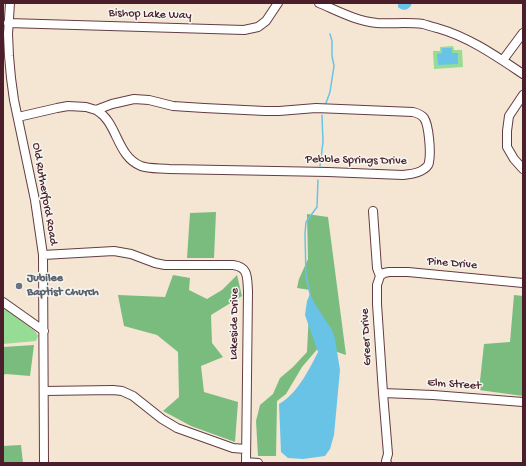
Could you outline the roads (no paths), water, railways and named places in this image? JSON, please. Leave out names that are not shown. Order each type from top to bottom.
[{"type":"street","name":"Old Rutherford Road","points":[[10,3],[8,23],[11,78],[36,200],[43,255],[44,463]]},
{"type":"street","name":"Bishop Lake Way","points":[[8,23],[244,30],[258,27],[266,21],[278,3]]},
{"type":"street","points":[[319,3],[355,19],[366,22],[423,24],[447,31],[464,38],[503,60],[523,74]]},
{"type":"street","points":[[503,60],[523,33]]},
{"type":"street","points":[[523,95],[509,116],[507,147],[514,159],[523,169]]},
{"type":"street","name":"Pebble Springs Drive","points":[[18,117],[68,106],[86,107],[96,110],[107,119],[126,154],[134,162],[144,167],[169,169],[342,172],[403,175],[422,171],[429,163],[430,155],[427,124],[421,114],[413,112],[316,108],[265,111],[173,106],[139,99],[130,100],[96,110]]},
{"type":"street","name":"Greer Drive","points":[[373,211],[377,268],[380,276],[377,285],[377,304],[388,454],[385,462]]},
{"type":"street","name":"Lakeside Drive","points":[[43,255],[114,251],[131,254],[165,265],[233,265],[242,268],[247,276],[248,291],[246,463]]},
{"type":"street","name":"Pine Drive","points":[[380,276],[389,272],[408,272],[523,283]]},
{"type":"street","points":[[3,302],[44,331]]},
{"type":"street","points":[[44,391],[122,391],[133,396],[162,419],[177,428],[233,448],[246,450]]},
{"type":"street","name":"Elm Street","points":[[383,392],[523,402]]},
{"type":"street","points":[[246,463],[258,463]]},
{"type":"water","points":[[398,3],[412,3],[408,9],[404,10],[398,7]]},
{"type":"water","points":[[442,48],[452,48],[452,53],[458,53],[458,64],[438,65],[437,54],[442,53]]},
{"type":"water","points":[[310,294],[332,330],[335,339],[340,370],[334,435],[330,449],[325,456],[303,459],[288,458],[281,452],[279,404],[297,388],[318,352],[305,315],[307,301]]},
{"type":"waterway","points":[[326,103],[330,92],[334,66],[330,34]]},
{"type":"waterway","points":[[320,166],[323,142],[322,115]]},
{"type":"waterway","points":[[310,294],[306,276],[305,234],[306,222],[317,207],[318,180]]},
{"type":"place","name":"Jubilee Baptist Church","points":[[19,286]]}]
